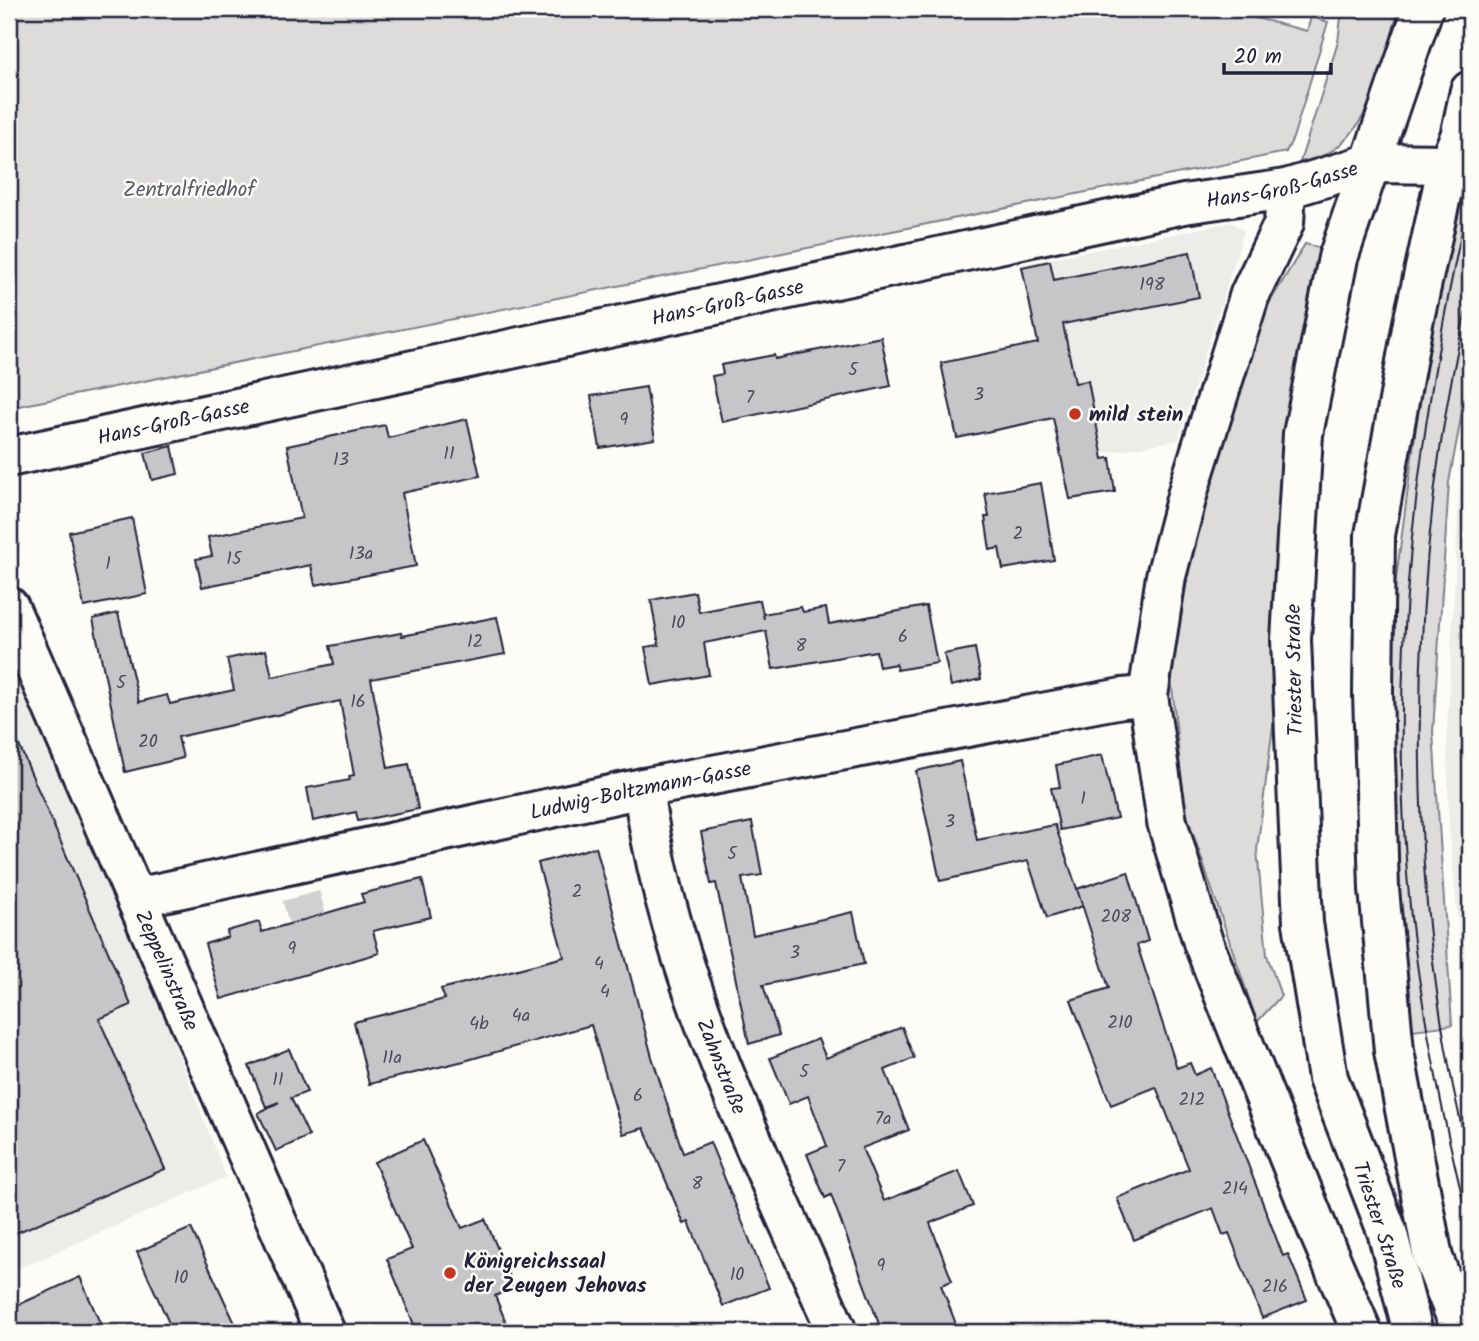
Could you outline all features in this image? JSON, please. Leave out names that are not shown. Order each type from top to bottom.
[{"type":"street","name":"Triester Straße","points":[[1413,1332],[1387,1231],[1328,1078],[1303,923],[1290,640],[1303,434],[1338,258],[1423,9]]},
{"type":"street","name":"Triester Straße","points":[[1462,1332],[1433,1258],[1394,1051],[1379,889],[1373,693],[1375,535],[1413,323],[1448,164],[1460,137],[1470,90]]},
{"type":"street","name":"Hans-Groß-Gasse","points":[[9,457],[1170,207],[1286,189],[1372,163],[1448,164]]},
{"type":"street","points":[[1286,189],[1284,223],[1250,294],[1189,488],[1166,576],[1149,696],[1167,822],[1203,942],[1318,1230],[1362,1332]]},
{"type":"street","name":"Zeppelinstraße","points":[[9,607],[325,1332]]},
{"type":"street","name":"Ludwig-Boltzmann-Gasse","points":[[136,898],[643,788],[1122,698],[1149,696]]},
{"type":"street","name":"Zahnstraße","points":[[643,788],[672,921],[715,1049],[837,1332]]},
{"type":"shaded area","points":[[1232,222],[1244,231],[1178,440],[1061,461],[1020,265]]},
{"type":"shaded area","points":[[1470,439],[1470,1007],[1466,1008],[1449,826],[1447,733],[1459,494]]},
{"type":"shaded area","points":[[9,645],[135,943],[226,1177],[9,1273]]},
{"type":"green space","name":"Zentralfriedhof","points":[[9,9],[1257,9],[1256,18],[1307,31],[1311,17],[1328,22],[1293,138],[1286,152],[9,408]]},
{"type":"green space","points":[[1342,9],[1399,9],[1379,79],[1358,124],[1343,142],[1324,155],[1300,162],[1338,42]]},
{"type":"green space","points":[[1470,164],[1470,370],[1449,482],[1433,732],[1452,1025],[1413,1030],[1393,873],[1391,617],[1426,351]]},
{"type":"green space","points":[[1305,244],[1321,248],[1278,687],[1257,850],[1267,955],[1281,996],[1257,1022],[1184,807],[1171,675],[1199,511],[1249,337]]},
{"type":"building","points":[[1190,252],[1199,297],[1063,324],[1075,383],[1088,381],[1103,459],[1110,458],[1115,492],[1070,499],[1053,418],[957,438],[941,363],[1038,343],[1022,267],[1050,261],[1054,280]]},
{"type":"building","points":[[881,337],[891,386],[722,422],[712,376],[723,374],[721,365],[774,355],[775,359]]},
{"type":"building","points":[[646,387],[655,439],[600,448],[591,396]]},
{"type":"building","points":[[467,419],[480,476],[402,493],[416,566],[315,585],[311,565],[202,587],[196,559],[212,556],[208,537],[302,518],[287,446],[385,425],[388,438]]},
{"type":"building","points":[[172,446],[178,474],[152,480],[145,453]]},
{"type":"building","points":[[1041,483],[1054,560],[1003,569],[999,548],[990,550],[985,493]]},
{"type":"building","points":[[132,518],[147,594],[84,607],[69,532]]},
{"type":"building","points":[[695,592],[699,612],[760,600],[764,619],[763,614],[801,607],[803,612],[826,608],[829,624],[926,606],[937,663],[897,670],[896,664],[879,667],[876,651],[773,669],[766,631],[704,643],[709,675],[652,685],[645,647],[659,645],[651,600]]},
{"type":"building","points":[[118,613],[139,702],[167,695],[170,704],[234,690],[227,659],[266,650],[272,677],[334,664],[330,646],[401,633],[402,636],[497,617],[505,654],[371,679],[388,768],[409,764],[418,809],[358,821],[356,812],[313,821],[307,788],[350,780],[349,776],[354,775],[340,701],[178,737],[183,758],[125,772],[93,619]]},
{"type":"building","points":[[975,648],[981,679],[951,686],[944,654]]},
{"type":"building","points":[[9,722],[131,1005],[99,1019],[165,1169],[9,1236]]},
{"type":"building","points":[[1102,755],[1117,818],[1060,830],[1051,788],[1060,787],[1056,765]]},
{"type":"building","points":[[960,761],[977,840],[1055,825],[1083,906],[1047,918],[1028,861],[940,881],[916,771]]},
{"type":"building","points":[[752,822],[762,875],[742,878],[753,935],[853,912],[864,964],[763,985],[779,1035],[749,1044],[716,883],[711,884],[701,832]]},
{"type":"building","points":[[596,847],[652,1057],[683,1153],[710,1142],[769,1288],[723,1306],[689,1222],[684,1224],[644,1128],[623,1134],[591,1025],[464,1061],[369,1084],[354,1022],[445,999],[441,989],[564,957],[538,863]]},
{"type":"building","points":[[1128,872],[1148,941],[1137,945],[1177,1068],[1190,1063],[1195,1075],[1211,1068],[1283,1256],[1288,1254],[1307,1300],[1262,1318],[1229,1233],[1223,1235],[1213,1208],[1134,1240],[1117,1198],[1189,1169],[1156,1087],[1111,1105],[1071,1000],[1109,988],[1077,889]]},
{"type":"building","points":[[422,879],[431,917],[373,931],[379,953],[221,999],[205,944],[228,937],[227,931],[259,922],[262,932],[364,902],[361,894]]},
{"type":"building","points":[[902,1027],[914,1058],[885,1070],[909,1130],[862,1148],[884,1201],[959,1171],[973,1206],[930,1223],[952,1281],[941,1285],[959,1332],[882,1332],[831,1195],[825,1198],[807,1154],[827,1146],[808,1096],[789,1104],[770,1058],[818,1039],[826,1058]]},
{"type":"building","points":[[289,1049],[307,1092],[291,1098],[309,1136],[276,1151],[258,1113],[279,1102],[266,1107],[249,1066]]},
{"type":"building","name":"Königreichssaal der Zeugen Jehovas","points":[[423,1140],[462,1228],[485,1219],[514,1287],[495,1296],[510,1332],[417,1332],[387,1259],[412,1249],[374,1162]]},
{"type":"building","points":[[191,1228],[239,1332],[173,1332],[137,1252]]},
{"type":"building","points":[[80,1277],[104,1332],[9,1332],[9,1309]]},
{"type":"tunnel","points":[[301,896],[307,918]]},
{"type":"tram line","points":[[1470,194],[1434,373],[1421,463],[1404,644],[1402,734],[1404,826],[1416,956],[1435,1073],[1470,1228]]},
{"type":"tram line","points":[[1470,294],[1449,398],[1433,505],[1423,616],[1420,728],[1423,839],[1432,950],[1448,1057],[1470,1161]]},
{"type":"place","name":"mild stein","points":[[1075,414]]},
{"type":"place","name":"Königreichssaal der Zeugen Jehovas","points":[[450,1273]]}]
